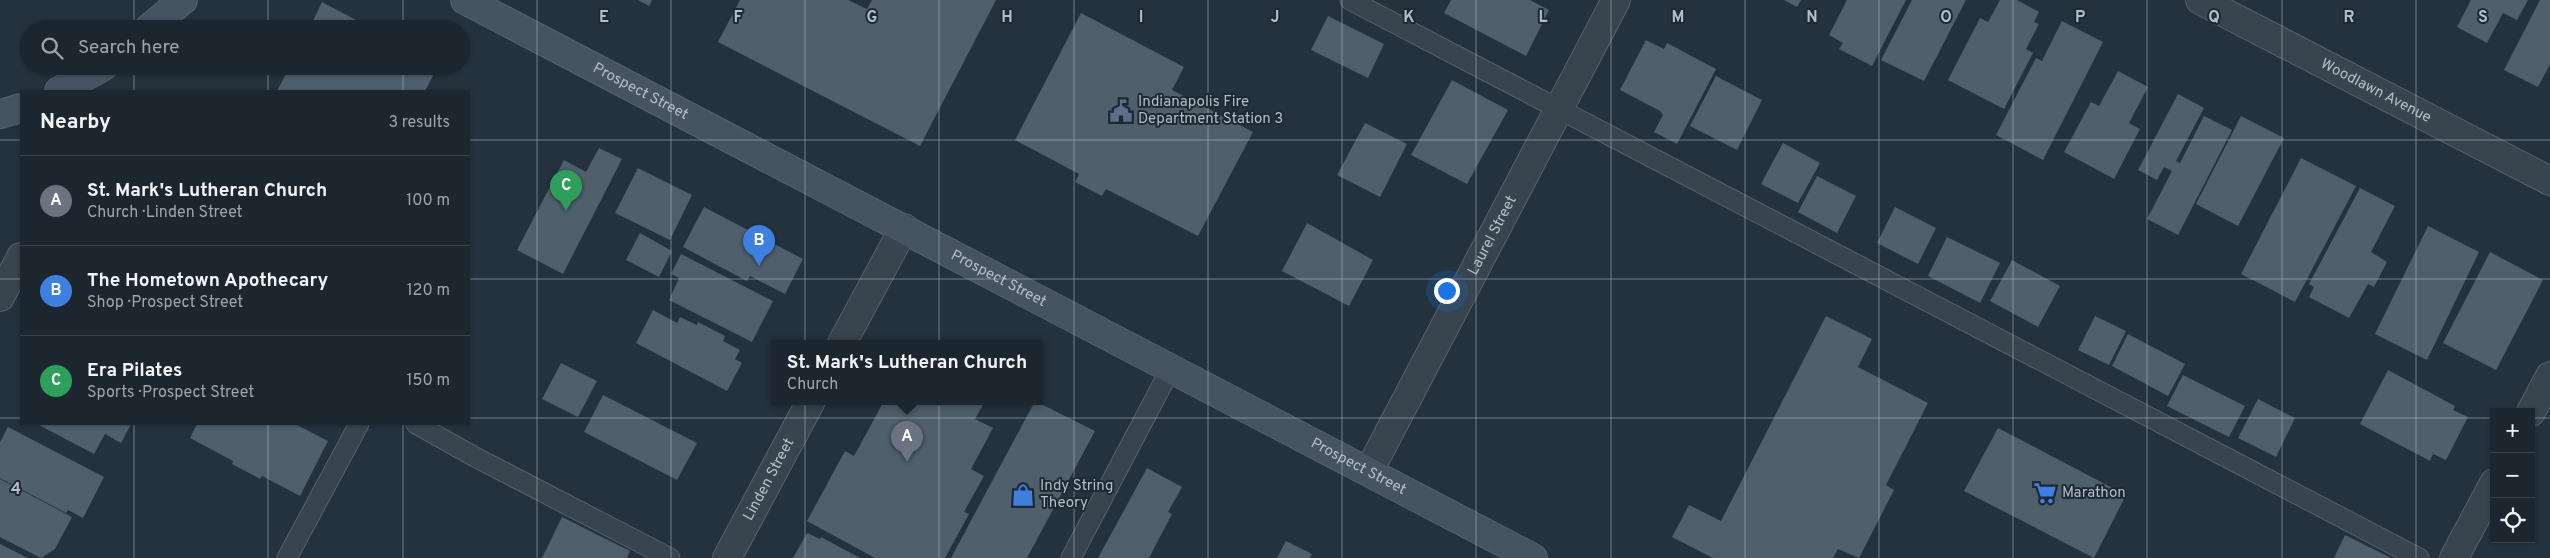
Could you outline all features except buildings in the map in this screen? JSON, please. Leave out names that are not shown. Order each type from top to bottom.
[{"type":"main road","points":[[159,20],[183,0]]},
{"type":"main road","name":"Prospect Street","points":[[465,0],[1533,558]]},
{"type":"main road","points":[[61,90],[88,75]]},
{"type":"main road","points":[[0,114],[20,108]]},
{"type":"street","name":"Laurel Street","points":[[1369,471],[1616,0]]},
{"type":"street","name":"Woodlawn Avenue","points":[[2200,0],[2550,181]]},
{"type":"street","points":[[844,340],[904,228]]},
{"type":"street","points":[[0,297],[20,259]]},
{"type":"street","points":[[2533,408],[2550,376]]},
{"type":"street","name":"Linden Street","points":[[727,558],[809,405]]},
{"type":"street","points":[[2454,558],[2490,490]]},
{"type":"lane","points":[[1350,0],[2419,558]]},
{"type":"lane","points":[[1070,558],[1171,368]]},
{"type":"lane","points":[[287,558],[358,425]]},
{"type":"lane","points":[[418,425],[475,457],[670,558]]},
{"type":"place","name":"Indianapolis Fire Department Station 3","points":[[1121,111]]},
{"type":"place","name":"Era Pilates","points":[[566,211]]},
{"type":"place","name":"The Hometown Apothecary","points":[[759,266]]},
{"type":"place","name":"St. Mark's Lutheran Church","points":[[907,462]]},
{"type":"place","name":"Marathon","points":[[2045,493]]},
{"type":"place","name":"Indy String Theory","points":[[1023,495]]}]
